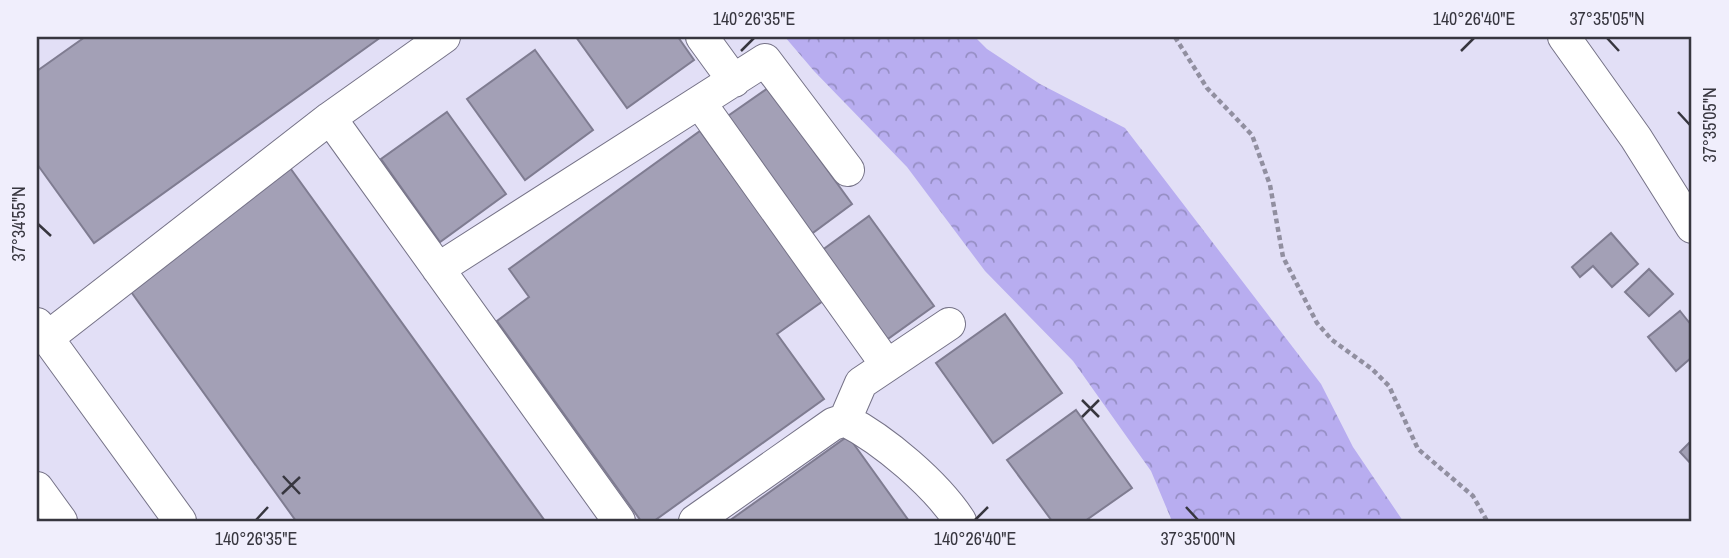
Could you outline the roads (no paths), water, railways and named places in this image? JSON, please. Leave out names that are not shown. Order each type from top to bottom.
[{"type":"street","points":[[180,521],[42,331],[444,37]]},
{"type":"street","points":[[702,37],[734,82]]},
{"type":"street","points":[[1564,37],[1636,138],[1692,227]]},
{"type":"street","points":[[438,269],[765,60],[848,170]]},
{"type":"street","points":[[700,103],[886,364]]},
{"type":"street","points":[[330,118],[619,521]]},
{"type":"street","points":[[695,521],[833,424],[845,419],[861,383],[948,324]]},
{"type":"street","points":[[845,419],[869,432],[948,503],[960,521]]},
{"type":"street","points":[[37,488],[61,521]]}]
